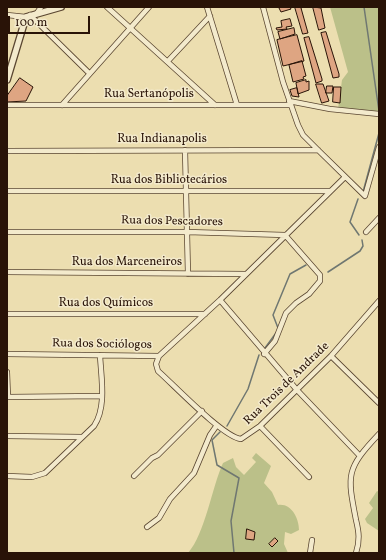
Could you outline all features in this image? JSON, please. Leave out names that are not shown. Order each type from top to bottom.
[{"type":"street","points":[[37,13],[41,7]]},
{"type":"street","points":[[7,15],[28,16],[61,7]]},
{"type":"street","points":[[107,7],[216,106]]},
{"type":"street","points":[[62,105],[89,72],[149,7]]},
{"type":"street","points":[[207,7],[237,105]]},
{"type":"street","points":[[263,7],[290,103],[303,135],[365,196],[379,147]]},
{"type":"street","points":[[28,16],[89,72]]},
{"type":"street","points":[[7,80],[28,16]]},
{"type":"street","points":[[168,61],[210,16]]},
{"type":"street","name":"Rua Sertanópolis","points":[[7,105],[216,106],[290,103],[330,110],[379,114]]},
{"type":"street","points":[[185,150],[188,274]]},
{"type":"street","name":"Rua Indianapolis","points":[[7,151],[318,150]]},
{"type":"street","name":"Rua dos Sociólogos","points":[[7,354],[159,356],[220,300],[345,177]]},
{"type":"street","name":"Rua dos Bibliotecários","points":[[7,191],[330,191]]},
{"type":"street","points":[[366,232],[379,218]]},
{"type":"street","name":"Rua dos Pescadores","points":[[7,232],[187,232],[285,235]]},
{"type":"street","points":[[264,354],[275,341],[286,313],[296,303],[310,294],[319,284],[320,275],[285,235]]},
{"type":"street","name":"Rua dos Marceneiros","points":[[7,272],[246,274]]},
{"type":"street","points":[[220,300],[264,354],[296,390],[359,455]]},
{"type":"street","name":"Rua Trois de Andrade","points":[[159,356],[156,364],[158,370],[217,425],[236,438],[241,439],[260,426],[331,356],[379,301]]},
{"type":"street","name":"Rua dos Químicos","points":[[7,314],[205,314]]},
{"type":"street","points":[[7,476],[32,477],[45,473],[98,419],[101,408],[100,355]]},
{"type":"street","points":[[331,356],[379,404]]},
{"type":"street","points":[[7,372],[8,397],[101,396]]},
{"type":"street","points":[[134,476],[152,458],[158,455],[202,411]]},
{"type":"street","points":[[147,527],[159,518],[170,499],[194,473],[210,435],[217,425]]},
{"type":"street","points":[[260,426],[287,452],[309,477]]},
{"type":"street","points":[[356,553],[360,539],[350,481],[359,455],[379,434]]},
{"type":"street","points":[[7,436],[82,437]]},
{"type":"street","points":[[310,553],[312,540]]},
{"type":"green space","points":[[330,7],[379,7],[379,112],[338,109],[342,80],[348,72]]},
{"type":"green space","points":[[256,453],[271,466],[264,483],[272,492],[278,505],[287,506],[296,516],[298,521],[299,530],[291,534],[285,532],[284,544],[288,553],[188,553],[194,545],[204,523],[223,463],[233,458],[236,467],[244,475],[256,462],[252,458]]},
{"type":"green space","points":[[377,491],[379,492],[379,531],[367,523],[365,519],[373,508],[369,503]]},
{"type":"building","points":[[290,7],[291,9],[281,12],[279,8]]},
{"type":"building","points":[[295,7],[303,7],[301,8],[308,33],[303,34]]},
{"type":"building","points":[[313,7],[321,8],[325,28],[319,30]]},
{"type":"building","points":[[290,19],[292,26],[286,27],[287,29],[277,30],[276,28],[282,27],[281,21]]},
{"type":"building","points":[[294,28],[295,34],[280,39],[278,32]]},
{"type":"building","points":[[326,32],[339,77],[333,78],[321,33]]},
{"type":"building","points":[[297,35],[304,61],[283,66],[277,40]]},
{"type":"building","points":[[309,37],[322,79],[322,81],[316,83],[304,38]]},
{"type":"building","points":[[302,61],[306,76],[303,77],[304,79],[293,82],[289,65]]},
{"type":"building","points":[[20,78],[33,87],[26,101],[7,102],[7,96]]},
{"type":"building","points":[[306,80],[306,82],[309,81],[309,90],[298,94],[296,83]]},
{"type":"building","points":[[316,84],[323,84],[329,101],[322,103]]},
{"type":"building","points":[[327,86],[333,86],[332,93],[326,93]]},
{"type":"building","points":[[334,87],[341,87],[340,103],[333,102]]},
{"type":"building","points":[[297,88],[299,97],[292,96],[290,90]]},
{"type":"building","points":[[247,529],[255,532],[254,540],[246,539]]},
{"type":"building","points":[[275,538],[278,541],[272,547],[269,544]]},
{"type":"waterway","points":[[364,7],[379,111]]},
{"type":"waterway","points":[[363,192],[379,133]]},
{"type":"waterway","points":[[358,199],[350,222],[359,235]]},
{"type":"waterway","points":[[328,272],[360,251],[363,246],[362,240]]},
{"type":"waterway","points":[[278,328],[273,315],[290,274],[306,265]]},
{"type":"waterway","points":[[265,348],[276,333]]},
{"type":"waterway","points":[[227,426],[248,389],[259,355]]},
{"type":"waterway","points":[[220,432],[212,440],[217,465],[239,478],[231,521],[234,553]]}]
